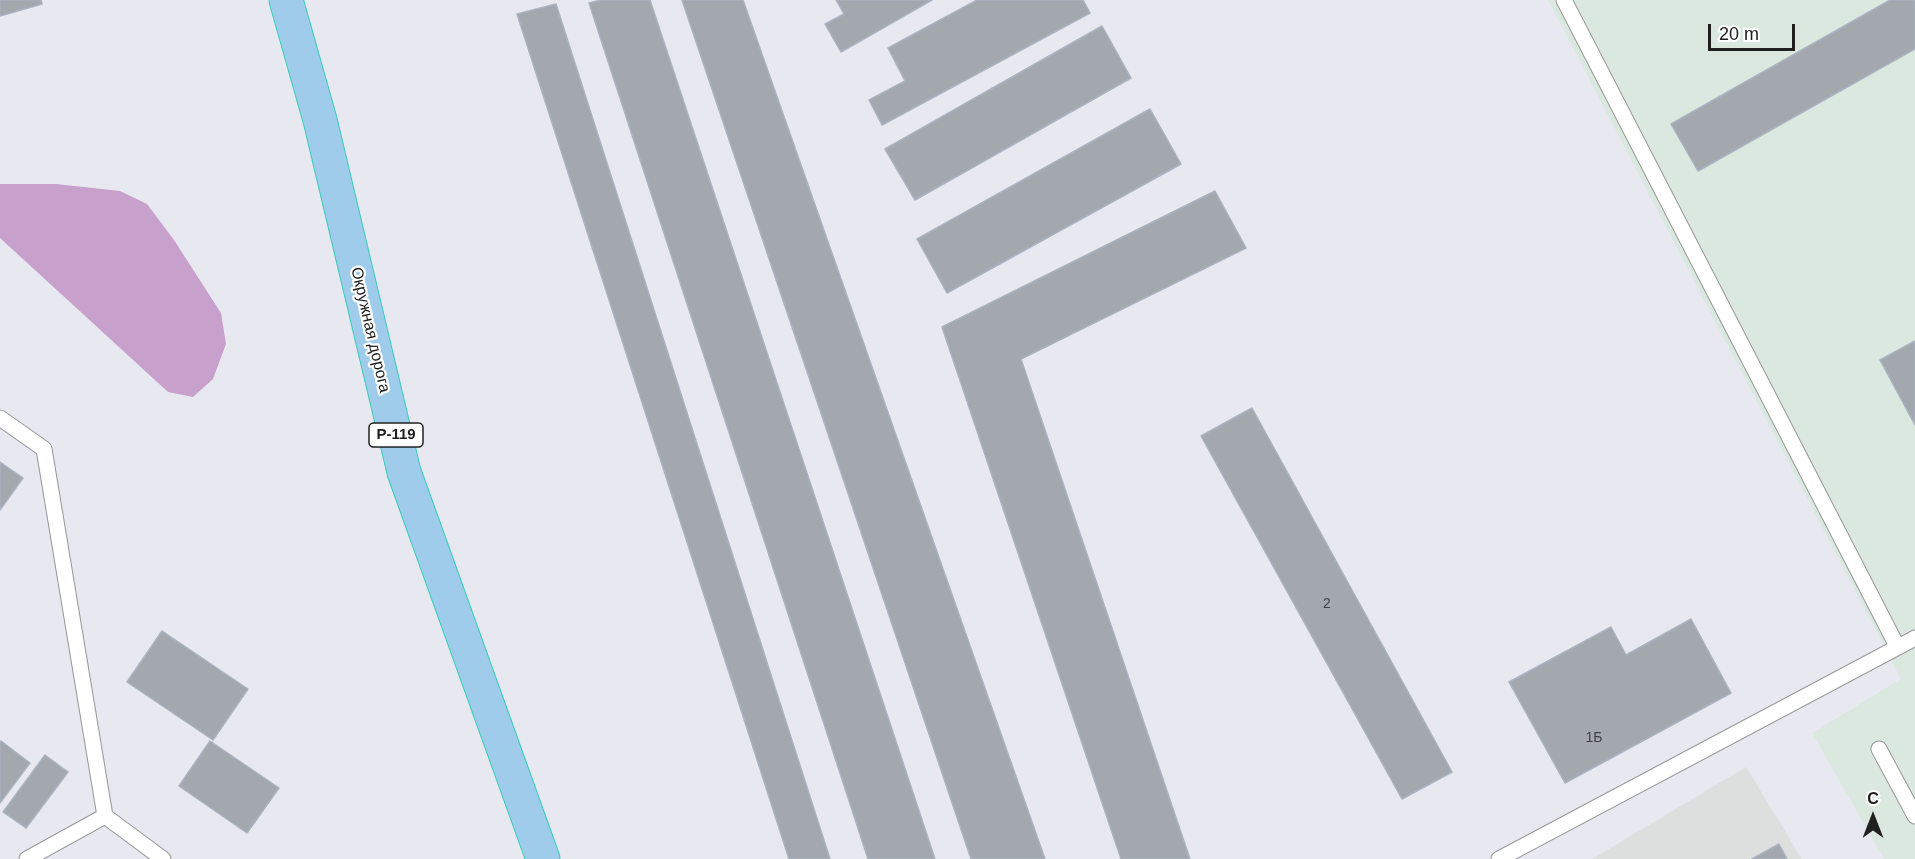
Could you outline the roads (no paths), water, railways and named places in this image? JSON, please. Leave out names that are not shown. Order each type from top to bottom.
[{"type":"highway","name":"Окружная дорога","points":[[286,0],[320,120],[404,472],[543,859]]},
{"type":"lane","points":[[1564,0],[1898,646]]},
{"type":"lane","points":[[0,418],[44,449],[105,816],[164,859]]},
{"type":"lane","points":[[1499,859],[1915,638]]},
{"type":"lane","points":[[1879,749],[1915,816]]},
{"type":"lane","points":[[27,859],[105,816]]}]
